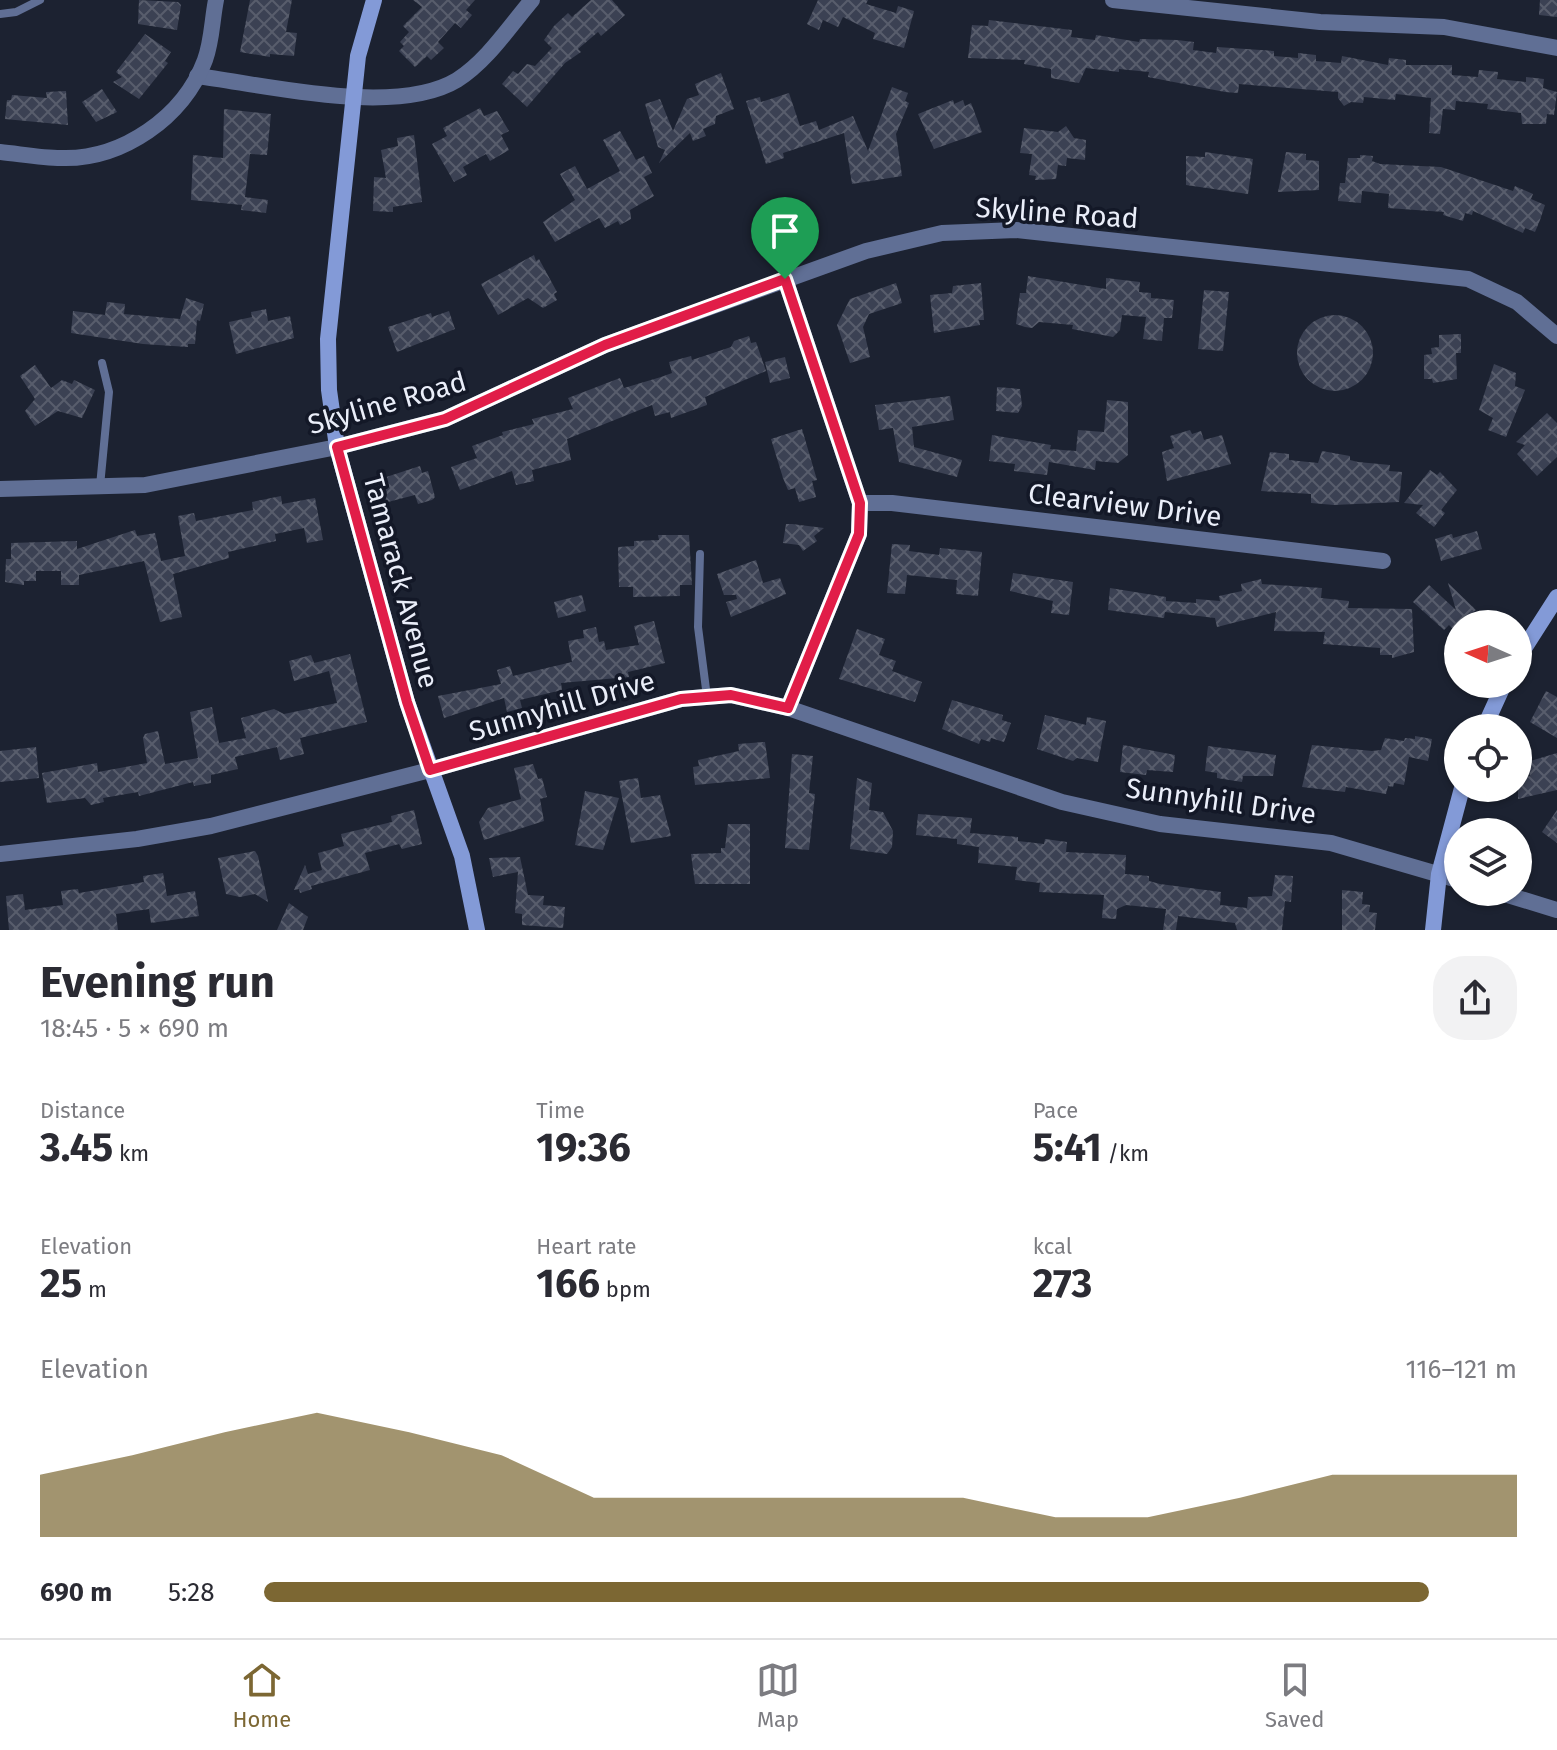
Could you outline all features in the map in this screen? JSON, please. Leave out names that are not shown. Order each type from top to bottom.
[{"type":"main road","name":"Tamarack Avenue","points":[[374,0],[358,56],[328,339],[329,390],[337,447],[407,702],[462,856],[477,930]]},
{"type":"main road","points":[[1532,636],[1557,597]]},
{"type":"main road","points":[[1433,930],[1439,874],[1458,802]]},
{"type":"street","points":[[0,152],[64,158],[112,151],[154,128],[179,104],[205,60],[216,0]]},
{"type":"street","points":[[197,76],[354,96],[400,98],[433,91],[457,80],[482,59],[532,0]]},
{"type":"street","points":[[1113,0],[1320,22],[1444,27],[1557,48]]},
{"type":"street","name":"Skyline Road","points":[[0,489],[176,480],[337,447],[445,419],[605,345],[866,251],[942,233],[1016,230],[1468,279],[1517,302],[1557,336]]},
{"type":"street","points":[[785,279],[860,503],[859,534],[788,708]]},
{"type":"street","name":"Clearview Drive","points":[[860,503],[892,503],[1383,561]]},
{"type":"street","name":"Sunnyhill Drive","points":[[0,854],[137,839],[211,826],[430,770],[681,699],[731,695],[788,708],[1062,802],[1160,824],[1331,843],[1444,876]]},
{"type":"street","points":[[1532,902],[1557,910]]},
{"type":"lane","points":[[0,14],[16,12],[40,0]]},
{"type":"lane","points":[[100,486],[109,392],[102,363]]},
{"type":"lane","points":[[700,554],[698,627],[707,697]]},
{"type":"building","points":[[139,0],[178,2],[181,5],[177,30],[138,24]]},
{"type":"building","points":[[250,0],[292,0],[286,32],[297,33],[294,56],[270,54],[270,57],[240,52]]},
{"type":"building","points":[[413,0],[475,0],[466,10],[472,15],[461,28],[455,23],[438,42],[444,48],[431,60],[427,56],[415,67],[399,51],[404,46],[400,42],[409,32],[403,26],[422,7]]},
{"type":"building","points":[[591,0],[612,0],[625,15],[601,36],[598,32],[578,49],[581,52],[565,63],[527,107],[502,84],[513,71],[518,74],[527,64],[535,66],[552,48],[544,40],[554,26],[568,13],[572,17]]},
{"type":"building","points":[[818,0],[868,0],[866,4],[896,13],[898,6],[914,11],[904,48],[873,39],[875,33],[843,17],[838,27],[823,20],[819,30],[807,24]]},
{"type":"building","points":[[1540,0],[1557,0],[1557,17],[1539,15]]},
{"type":"building","points":[[989,20],[1072,30],[1071,37],[1095,40],[1096,35],[1139,42],[1140,39],[1194,42],[1193,50],[1216,53],[1217,47],[1274,51],[1274,56],[1298,58],[1298,53],[1316,55],[1316,61],[1341,63],[1342,56],[1388,65],[1389,58],[1406,60],[1406,65],[1452,65],[1452,75],[1478,77],[1479,70],[1498,72],[1497,79],[1526,82],[1526,77],[1544,79],[1543,88],[1557,92],[1554,115],[1547,114],[1546,124],[1522,124],[1521,113],[1487,109],[1488,104],[1456,101],[1455,110],[1443,109],[1440,134],[1429,133],[1431,98],[1396,94],[1395,100],[1364,97],[1363,103],[1351,102],[1344,106],[1338,92],[1239,84],[1238,93],[1225,92],[1148,77],[1149,72],[1119,69],[1119,72],[1086,68],[1079,83],[1067,81],[1051,78],[1051,69],[1024,64],[1025,60],[968,58],[972,25],[988,26]]},
{"type":"building","points":[[145,34],[171,52],[165,61],[168,63],[139,99],[113,82],[122,77],[116,72]]},
{"type":"building","points":[[721,73],[734,109],[716,116],[715,124],[703,129],[706,136],[693,141],[690,133],[659,163],[665,150],[658,147],[645,104],[660,99],[673,131],[687,99],[699,95],[695,84]]},
{"type":"building","points":[[892,87],[908,93],[905,101],[909,103],[896,134],[902,176],[852,184],[844,133],[783,153],[784,158],[766,164],[746,101],[760,97],[761,102],[789,93],[800,126],[816,121],[819,130],[853,116],[868,151]]},
{"type":"building","points":[[102,89],[117,112],[96,122],[82,102]]},
{"type":"building","points":[[66,91],[68,125],[5,119],[7,100],[11,100],[12,95],[47,98],[46,92]]},
{"type":"building","points":[[953,100],[954,104],[963,100],[965,106],[971,103],[982,132],[934,149],[918,114]]},
{"type":"building","points":[[480,108],[484,116],[497,111],[509,131],[501,135],[509,150],[490,161],[486,154],[463,167],[467,175],[454,182],[432,144],[447,136],[443,128]]},
{"type":"building","points":[[224,109],[271,114],[267,155],[250,154],[245,197],[268,200],[266,213],[241,210],[242,205],[191,200],[193,155],[223,158]]},
{"type":"building","points":[[1066,126],[1074,138],[1086,140],[1085,160],[1067,158],[1066,166],[1058,165],[1056,179],[1035,180],[1036,176],[1029,175],[1032,154],[1020,153],[1024,128],[1058,132]]},
{"type":"building","points":[[620,131],[636,160],[644,156],[652,173],[644,177],[654,196],[630,210],[631,219],[620,225],[618,221],[605,228],[599,218],[555,242],[543,222],[575,200],[560,174],[575,166],[587,189],[620,171],[603,140]]},
{"type":"building","points":[[414,135],[422,202],[393,207],[393,212],[373,211],[374,177],[386,178],[381,150],[398,146],[397,138]]},
{"type":"building","points":[[1205,152],[1253,159],[1248,194],[1186,185],[1186,156],[1205,157]]},
{"type":"building","points":[[1286,152],[1306,154],[1306,160],[1319,161],[1319,190],[1278,192]]},
{"type":"building","points":[[1360,155],[1373,156],[1372,161],[1380,164],[1441,167],[1513,191],[1515,186],[1533,194],[1531,199],[1545,205],[1535,232],[1525,228],[1523,233],[1473,211],[1472,215],[1465,213],[1463,221],[1443,215],[1444,212],[1388,208],[1389,194],[1362,191],[1361,203],[1338,201],[1340,183],[1345,183],[1348,158],[1360,158]]},
{"type":"building","points":[[534,255],[557,292],[554,294],[557,300],[543,308],[528,298],[498,315],[481,284]]},
{"type":"building","points":[[1028,276],[1106,289],[1106,278],[1140,282],[1139,292],[1151,293],[1151,298],[1174,300],[1172,318],[1164,318],[1162,341],[1143,339],[1146,317],[1122,315],[1120,330],[1113,337],[1072,329],[1073,325],[1039,322],[1032,328],[1025,327],[1016,324],[1020,293],[1026,293]]},
{"type":"building","points":[[896,283],[902,303],[869,314],[863,327],[870,357],[850,363],[837,325],[850,299]]},
{"type":"building","points":[[981,283],[984,320],[979,320],[980,325],[934,333],[930,295],[952,293],[953,286]]},
{"type":"building","points":[[1204,290],[1229,292],[1223,351],[1198,349]]},
{"type":"building","points":[[186,298],[204,304],[200,321],[197,320],[195,344],[188,344],[188,347],[71,333],[73,311],[105,315],[107,302],[125,304],[124,314],[180,319]]},
{"type":"building","points":[[266,309],[268,321],[290,316],[294,338],[236,354],[229,322],[252,317],[251,312]]},
{"type":"building","points":[[449,311],[455,329],[397,352],[388,327],[431,313],[432,317]]},
{"type":"building","points":[[1335,315],[1349,318],[1362,326],[1370,339],[1373,353],[1370,367],[1362,380],[1349,388],[1335,391],[1321,388],[1308,380],[1300,367],[1297,353],[1300,339],[1308,326],[1321,318]]},
{"type":"building","points":[[1461,334],[1461,353],[1456,353],[1457,379],[1433,383],[1432,379],[1424,379],[1424,355],[1432,354],[1431,348],[1439,347],[1439,335]]},
{"type":"building","points":[[749,336],[751,343],[756,342],[766,371],[705,397],[707,405],[671,418],[670,412],[655,416],[652,405],[567,439],[571,460],[532,470],[534,481],[516,485],[512,471],[460,490],[451,467],[477,458],[472,446],[503,435],[502,432],[534,424],[532,419],[573,409],[568,398],[620,378],[624,388],[661,377],[672,373],[669,362],[691,356],[692,360],[731,347],[734,341]]},
{"type":"building","points":[[785,357],[790,378],[770,383],[765,362]]},
{"type":"building","points":[[1494,364],[1516,373],[1515,386],[1525,390],[1506,437],[1488,430],[1493,418],[1479,410]]},
{"type":"building","points":[[35,365],[51,388],[62,380],[72,384],[74,380],[95,390],[82,418],[58,411],[35,426],[25,411],[35,399],[20,376]]},
{"type":"building","points":[[997,387],[1020,389],[1022,406],[1018,413],[996,411]]},
{"type":"building","points":[[950,396],[954,420],[912,427],[914,447],[962,460],[957,477],[899,462],[893,428],[879,430],[875,405]]},
{"type":"building","points":[[1107,400],[1128,402],[1128,455],[1118,463],[1096,461],[1095,470],[1049,462],[1047,475],[1014,471],[1015,464],[989,461],[992,435],[1051,445],[1050,449],[1076,451],[1078,430],[1104,432]]},
{"type":"building","points":[[1547,413],[1557,423],[1557,457],[1537,476],[1517,454],[1525,445],[1516,442]]},
{"type":"building","points":[[802,429],[817,480],[812,481],[816,497],[799,502],[795,488],[788,490],[771,439]]},
{"type":"building","points":[[1190,430],[1192,434],[1201,431],[1204,440],[1222,435],[1231,464],[1167,481],[1162,452],[1174,448],[1170,436]]},
{"type":"building","points":[[1322,451],[1350,456],[1350,460],[1358,462],[1390,465],[1389,471],[1402,472],[1399,502],[1334,505],[1311,503],[1311,494],[1261,491],[1270,452],[1289,454],[1289,460],[1318,463]]},
{"type":"building","points":[[420,466],[422,473],[428,471],[435,497],[418,504],[415,495],[384,503],[377,480]]},
{"type":"building","points":[[1430,470],[1437,475],[1440,472],[1457,490],[1441,510],[1445,513],[1434,527],[1416,513],[1423,505],[1404,503]]},
{"type":"building","points":[[281,496],[282,504],[315,498],[323,540],[307,543],[304,528],[275,534],[276,541],[228,552],[229,558],[173,574],[182,617],[160,622],[144,561],[79,575],[79,585],[61,585],[61,571],[36,571],[36,581],[24,581],[24,585],[5,582],[6,559],[11,559],[11,543],[77,541],[77,549],[135,530],[137,536],[155,533],[161,561],[185,556],[178,516],[194,513],[196,521],[253,510],[252,502]]},
{"type":"building","points":[[786,524],[824,528],[814,536],[817,541],[803,551],[799,545],[783,543]]},
{"type":"building","points":[[1477,531],[1482,549],[1441,561],[1435,539]]},
{"type":"building","points":[[658,535],[689,535],[692,585],[680,585],[680,596],[633,597],[633,587],[619,587],[618,547],[634,546],[634,541],[659,540]]},
{"type":"building","points":[[892,544],[910,545],[909,551],[939,555],[940,548],[982,552],[978,596],[956,594],[957,580],[907,575],[905,594],[887,593]]},
{"type":"building","points":[[756,560],[763,583],[780,578],[786,594],[731,617],[726,602],[737,599],[736,595],[724,595],[717,574]]},
{"type":"building","points":[[1013,573],[1073,582],[1069,615],[1051,613],[1053,601],[1010,591]]},
{"type":"building","points":[[1261,579],[1262,584],[1322,588],[1321,598],[1349,601],[1348,608],[1412,609],[1414,652],[1392,658],[1392,655],[1380,655],[1380,648],[1323,644],[1325,632],[1274,631],[1276,612],[1217,627],[1215,618],[1165,612],[1164,618],[1108,610],[1110,588],[1166,597],[1166,601],[1196,603],[1196,599],[1220,601],[1219,596],[1242,591],[1241,584]]},
{"type":"building","points":[[1448,583],[1476,610],[1456,610]]},
{"type":"building","points":[[1429,585],[1456,610],[1444,610],[1444,630],[1413,602]]},
{"type":"building","points":[[582,595],[586,611],[558,618],[554,602]]},
{"type":"building","points":[[654,621],[665,663],[628,672],[629,677],[561,683],[562,690],[520,700],[522,708],[507,712],[504,698],[444,718],[438,696],[501,684],[497,670],[510,666],[513,676],[572,662],[568,641],[584,638],[583,630],[596,627],[599,642],[604,641],[606,650],[639,645],[634,626]]},
{"type":"building","points":[[857,629],[885,639],[879,655],[896,661],[892,671],[922,682],[915,702],[839,679]]},
{"type":"building","points":[[350,654],[367,722],[300,738],[304,754],[280,760],[277,747],[235,757],[238,769],[211,775],[211,783],[194,786],[193,782],[139,796],[138,792],[103,798],[104,802],[91,805],[85,798],[47,803],[42,773],[97,763],[98,772],[147,763],[145,734],[158,731],[165,764],[198,758],[190,712],[212,707],[219,743],[246,738],[241,718],[274,709],[284,714],[337,703],[329,671],[294,681],[289,661],[311,655],[314,663]]},
{"type":"building","points":[[1546,691],[1557,697],[1557,738],[1532,723]]},
{"type":"building","points":[[952,700],[1003,715],[1002,720],[1011,723],[1004,742],[991,738],[990,742],[981,739],[979,744],[942,729]]},
{"type":"building","points":[[1045,715],[1086,725],[1087,717],[1106,721],[1098,762],[1077,758],[1073,761],[1037,749]]},
{"type":"building","points":[[1415,736],[1432,739],[1428,761],[1409,757],[1404,785],[1394,783],[1393,787],[1388,786],[1386,794],[1346,787],[1345,792],[1302,787],[1312,745],[1372,751],[1381,750],[1385,738],[1404,741],[1405,738],[1415,739]]},
{"type":"building","points":[[765,742],[770,778],[695,785],[693,767],[699,766],[698,760],[739,751],[738,744]]},
{"type":"building","points":[[1123,745],[1175,755],[1173,772],[1147,770],[1146,775],[1120,772]]},
{"type":"building","points":[[1208,746],[1276,755],[1273,776],[1243,776],[1242,782],[1217,778],[1217,773],[1205,771]]},
{"type":"building","points":[[36,747],[39,778],[0,782],[0,751]]},
{"type":"building","points":[[1557,753],[1557,790],[1532,796],[1532,760]]},
{"type":"building","points":[[792,754],[813,756],[809,793],[815,794],[809,850],[785,848]]},
{"type":"building","points":[[533,764],[538,779],[542,778],[547,797],[540,799],[544,821],[484,840],[479,822],[488,808],[521,799],[514,768]]},
{"type":"building","points":[[638,778],[641,798],[660,795],[671,836],[631,843],[619,781]]},
{"type":"building","points":[[857,778],[872,783],[869,810],[883,812],[893,831],[892,847],[887,854],[850,849]]},
{"type":"building","points":[[585,791],[619,798],[603,850],[575,845]]},
{"type":"building","points":[[414,810],[422,844],[402,849],[399,844],[365,853],[370,870],[311,886],[312,889],[300,893],[299,889],[294,890],[305,865],[308,874],[322,870],[318,853],[344,846],[341,834],[392,822],[391,816]]},
{"type":"building","points":[[1557,810],[1557,843],[1542,832]]},
{"type":"building","points":[[918,814],[972,818],[970,833],[1018,837],[1018,841],[1044,844],[1045,839],[1067,842],[1066,852],[1126,855],[1125,874],[1149,876],[1149,881],[1160,884],[1221,892],[1220,905],[1247,908],[1248,897],[1272,896],[1275,875],[1293,876],[1291,902],[1285,901],[1282,930],[1237,930],[1235,923],[1178,916],[1176,930],[1163,930],[1166,909],[1126,905],[1117,909],[1116,919],[1102,918],[1104,895],[1039,892],[1040,883],[1015,880],[1017,867],[978,863],[979,847],[957,844],[957,839],[916,835]]},
{"type":"building","points":[[728,824],[750,824],[750,884],[695,884],[691,854],[721,853],[721,848],[725,848]]},
{"type":"building","points":[[255,851],[268,902],[255,894],[240,897],[226,894],[218,858]]},
{"type":"building","points":[[520,857],[528,895],[544,896],[543,905],[565,907],[563,928],[522,925],[522,914],[515,913],[518,872],[493,877],[489,858]]},
{"type":"building","points":[[163,873],[167,896],[195,891],[199,916],[151,923],[149,909],[116,914],[118,930],[9,930],[6,896],[23,894],[25,910],[63,905],[61,891],[78,889],[79,893],[144,882],[143,876]]},
{"type":"building","points":[[1342,890],[1363,892],[1362,904],[1370,905],[1369,912],[1377,913],[1375,930],[1342,930]]},
{"type":"building","points":[[289,903],[308,917],[303,930],[277,930]]},
{"type":"route","points":[[785,279],[860,503],[859,534],[788,708],[731,695],[681,699],[430,770],[407,702],[337,447],[445,419],[605,345],[785,279]]}]
